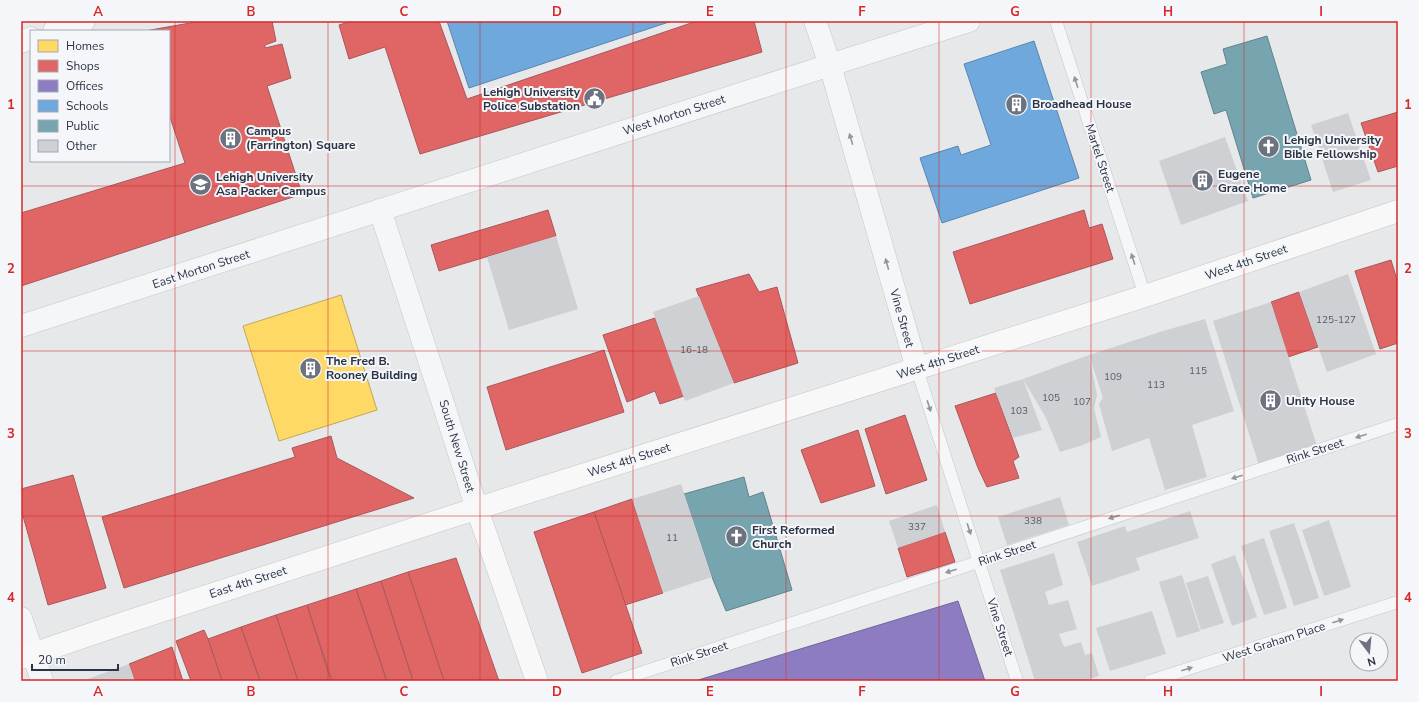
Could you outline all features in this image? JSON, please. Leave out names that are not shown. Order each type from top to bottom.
[{"type":"main road","name":"West 4th Street","points":[[476,509],[1145,296],[1398,211]]},
{"type":"main road","name":"East 4th Street","points":[[27,656],[476,509]]},
{"type":"main road","name":"South New Street","points":[[476,509],[537,681]]},
{"type":"street","points":[[57,30],[84,21]]},
{"type":"street","name":"Vine Street","points":[[815,21],[830,65],[917,368]]},
{"type":"street","name":"West Morton Street","points":[[380,210],[969,21]]},
{"type":"street","name":"East Morton Street","points":[[21,326],[380,210]]},
{"type":"street","name":"South New Street","points":[[380,210],[476,509]]},
{"type":"street","points":[[21,618],[27,656],[42,681]]},
{"type":"lane","name":"Martel Street","points":[[1056,21],[1145,296]]},
{"type":"lane","name":"Vine Street","points":[[917,368],[1017,681]]},
{"type":"lane","name":"Rink Street","points":[[616,681],[1398,424]]},
{"type":"lane","name":"West Graham Place","points":[[1150,681],[1398,602]]},
{"type":"building: Homes","name":"The Fred B. Rooney Building","points":[[341,295],[377,410],[279,441],[243,326]]},
{"type":"building: Shops","name":"Campus (Farrington) Square","points":[[201,21],[272,21],[276,41],[265,45],[265,48],[282,44],[291,78],[267,86],[302,194],[21,286],[21,213],[185,163],[170,117],[170,30],[151,30]]},
{"type":"building: Shops","points":[[352,21],[439,21],[467,99],[697,21],[754,21],[762,52],[420,154],[385,47],[349,59],[339,25]]},
{"type":"building: Shops","points":[[1398,112],[1398,166],[1378,172],[1361,123]]},
{"type":"building: Shops","points":[[548,210],[556,236],[439,271],[431,245]]},
{"type":"building: Shops","points":[[1084,210],[1089,228],[1102,224],[1113,259],[970,304],[953,252]]},
{"type":"building: Shops","points":[[1391,260],[1398,283],[1398,343],[1380,349],[1355,271]]},
{"type":"building: Shops","points":[[749,274],[759,292],[777,287],[798,363],[734,383],[696,289]]},
{"type":"building: Shops","points":[[1299,292],[1318,347],[1288,357],[1271,302]]},
{"type":"building: Shops","points":[[655,318],[684,396],[660,404],[655,391],[627,402],[603,335]]},
{"type":"building: Shops","points":[[604,350],[624,412],[506,450],[487,387]]},
{"type":"building: Shops","points":[[996,393],[1019,457],[1013,461],[1019,478],[987,487],[978,468],[955,406]]},
{"type":"building: Shops","points":[[905,415],[927,480],[886,494],[865,429]]},
{"type":"building: Shops","points":[[858,430],[875,486],[821,503],[801,450]]},
{"type":"building: Shops","points":[[331,436],[337,458],[414,498],[124,588],[102,517],[295,457],[292,448]]},
{"type":"building: Shops","points":[[73,475],[106,588],[48,605],[21,509],[21,489]]},
{"type":"building: Shops","points":[[632,499],[663,593],[625,605],[594,512]]},
{"type":"building: Shops","points":[[594,512],[642,653],[582,673],[534,532]]},
{"type":"building: Shops","points":[[945,532],[955,562],[907,577],[898,548]]},
{"type":"building: Shops","points":[[456,558],[499,681],[444,681],[408,572]]},
{"type":"building: Shops","points":[[408,572],[444,681],[413,681],[381,581]]},
{"type":"building: Shops","points":[[381,581],[413,681],[387,681],[356,589]]},
{"type":"building: Shops","points":[[356,589],[386,679],[382,681],[332,681],[307,605]]},
{"type":"building: Shops","points":[[307,605],[331,681],[298,681],[276,615]]},
{"type":"building: Shops","points":[[276,615],[298,681],[260,681],[241,627]]},
{"type":"building: Shops","points":[[241,627],[260,681],[222,681],[208,639]]},
{"type":"building: Shops","points":[[204,630],[222,681],[191,681],[176,641]]},
{"type":"building: Shops","points":[[172,647],[183,681],[135,681],[129,664]]},
{"type":"building: Offices","points":[[958,601],[985,681],[695,681]]},
{"type":"building: Schools","points":[[447,21],[672,21],[469,88]]},
{"type":"building: Schools","name":"Broadhead House","points":[[1034,41],[1079,178],[942,223],[920,158],[958,146],[961,155],[991,145],[964,64]]},
{"type":"building: Public","name":"Lehigh University Bible Fellowship","points":[[1267,36],[1311,180],[1253,198],[1226,110],[1214,114],[1201,72],[1227,64],[1223,49]]},
{"type":"building: Public","name":"First Reformed Church","points":[[744,477],[749,497],[763,492],[792,590],[726,611],[712,577],[684,494]]},
{"type":"building: Other","points":[[1348,113],[1371,180],[1333,192],[1311,125]]},
{"type":"building: Other","name":"Eugene Grace Home","points":[[1225,137],[1248,201],[1181,225],[1159,161]]},
{"type":"building: Other","points":[[556,236],[578,309],[509,330],[487,257]]},
{"type":"building: Other","points":[[1348,274],[1376,354],[1327,372],[1299,292]]},
{"type":"building: Other","points":[[699,296],[734,383],[685,401],[653,312]]},
{"type":"building: Other","name":"Unity House","points":[[1271,302],[1317,446],[1259,465],[1213,321]]},
{"type":"building: Other","points":[[1205,319],[1234,411],[1192,425],[1207,477],[1165,490],[1149,438],[1112,451],[1099,404],[1103,398],[1089,355]]},
{"type":"building: Other","points":[[1089,355],[1097,395],[1094,408],[1101,437],[1083,445],[1060,452],[1046,418],[1023,379]]},
{"type":"building: Other","points":[[1023,379],[1042,430],[1013,438],[994,388]]},
{"type":"building: Other","points":[[681,484],[712,577],[663,593],[632,499]]},
{"type":"building: Other","points":[[1060,497],[1069,525],[1007,545],[998,517]]},
{"type":"building: Other","points":[[937,505],[945,532],[898,548],[889,521]]},
{"type":"building: Other","points":[[1190,511],[1199,538],[1136,558],[1140,570],[1092,586],[1077,542],[1125,526],[1127,532]]},
{"type":"building: Other","points":[[1329,520],[1351,587],[1324,596],[1302,530]]},
{"type":"building: Other","points":[[1294,523],[1319,598],[1294,606],[1269,531]]},
{"type":"building: Other","points":[[1264,538],[1287,608],[1264,615],[1241,546]]},
{"type":"building: Other","points":[[1054,553],[1063,585],[1045,592],[1049,605],[1068,600],[1077,629],[1059,634],[1064,647],[1081,642],[1085,655],[1092,653],[1099,676],[1082,681],[1035,681],[1000,570]]},
{"type":"building: Other","points":[[1235,555],[1257,617],[1232,626],[1211,564]]},
{"type":"building: Other","points":[[1182,575],[1200,631],[1177,638],[1159,582]]},
{"type":"building: Other","points":[[1208,576],[1224,623],[1201,630],[1186,583]]},
{"type":"building: Other","points":[[1152,611],[1166,654],[1110,671],[1096,628]]},
{"type":"building: Other","points":[[129,664],[135,681],[82,681]]},
{"type":"place","name":"Lehigh University Police Substation","points":[[595,99]]},
{"type":"place","name":"Broadhead House","points":[[1016,104]]},
{"type":"place","name":"Campus (Farrington) Square","points":[[230,138]]},
{"type":"place","name":"Lehigh University Bible Fellowship","points":[[1269,147]]},
{"type":"place","name":"Eugene Grace Home","points":[[1203,181]]},
{"type":"place","name":"Lehigh University Asa Packer Campus","points":[[200,184]]},
{"type":"place","name":"The Fred B. Rooney Building","points":[[310,368]]},
{"type":"place","name":"Unity House","points":[[1271,401]]},
{"type":"place","name":"First Reformed Church","points":[[737,537]]}]
